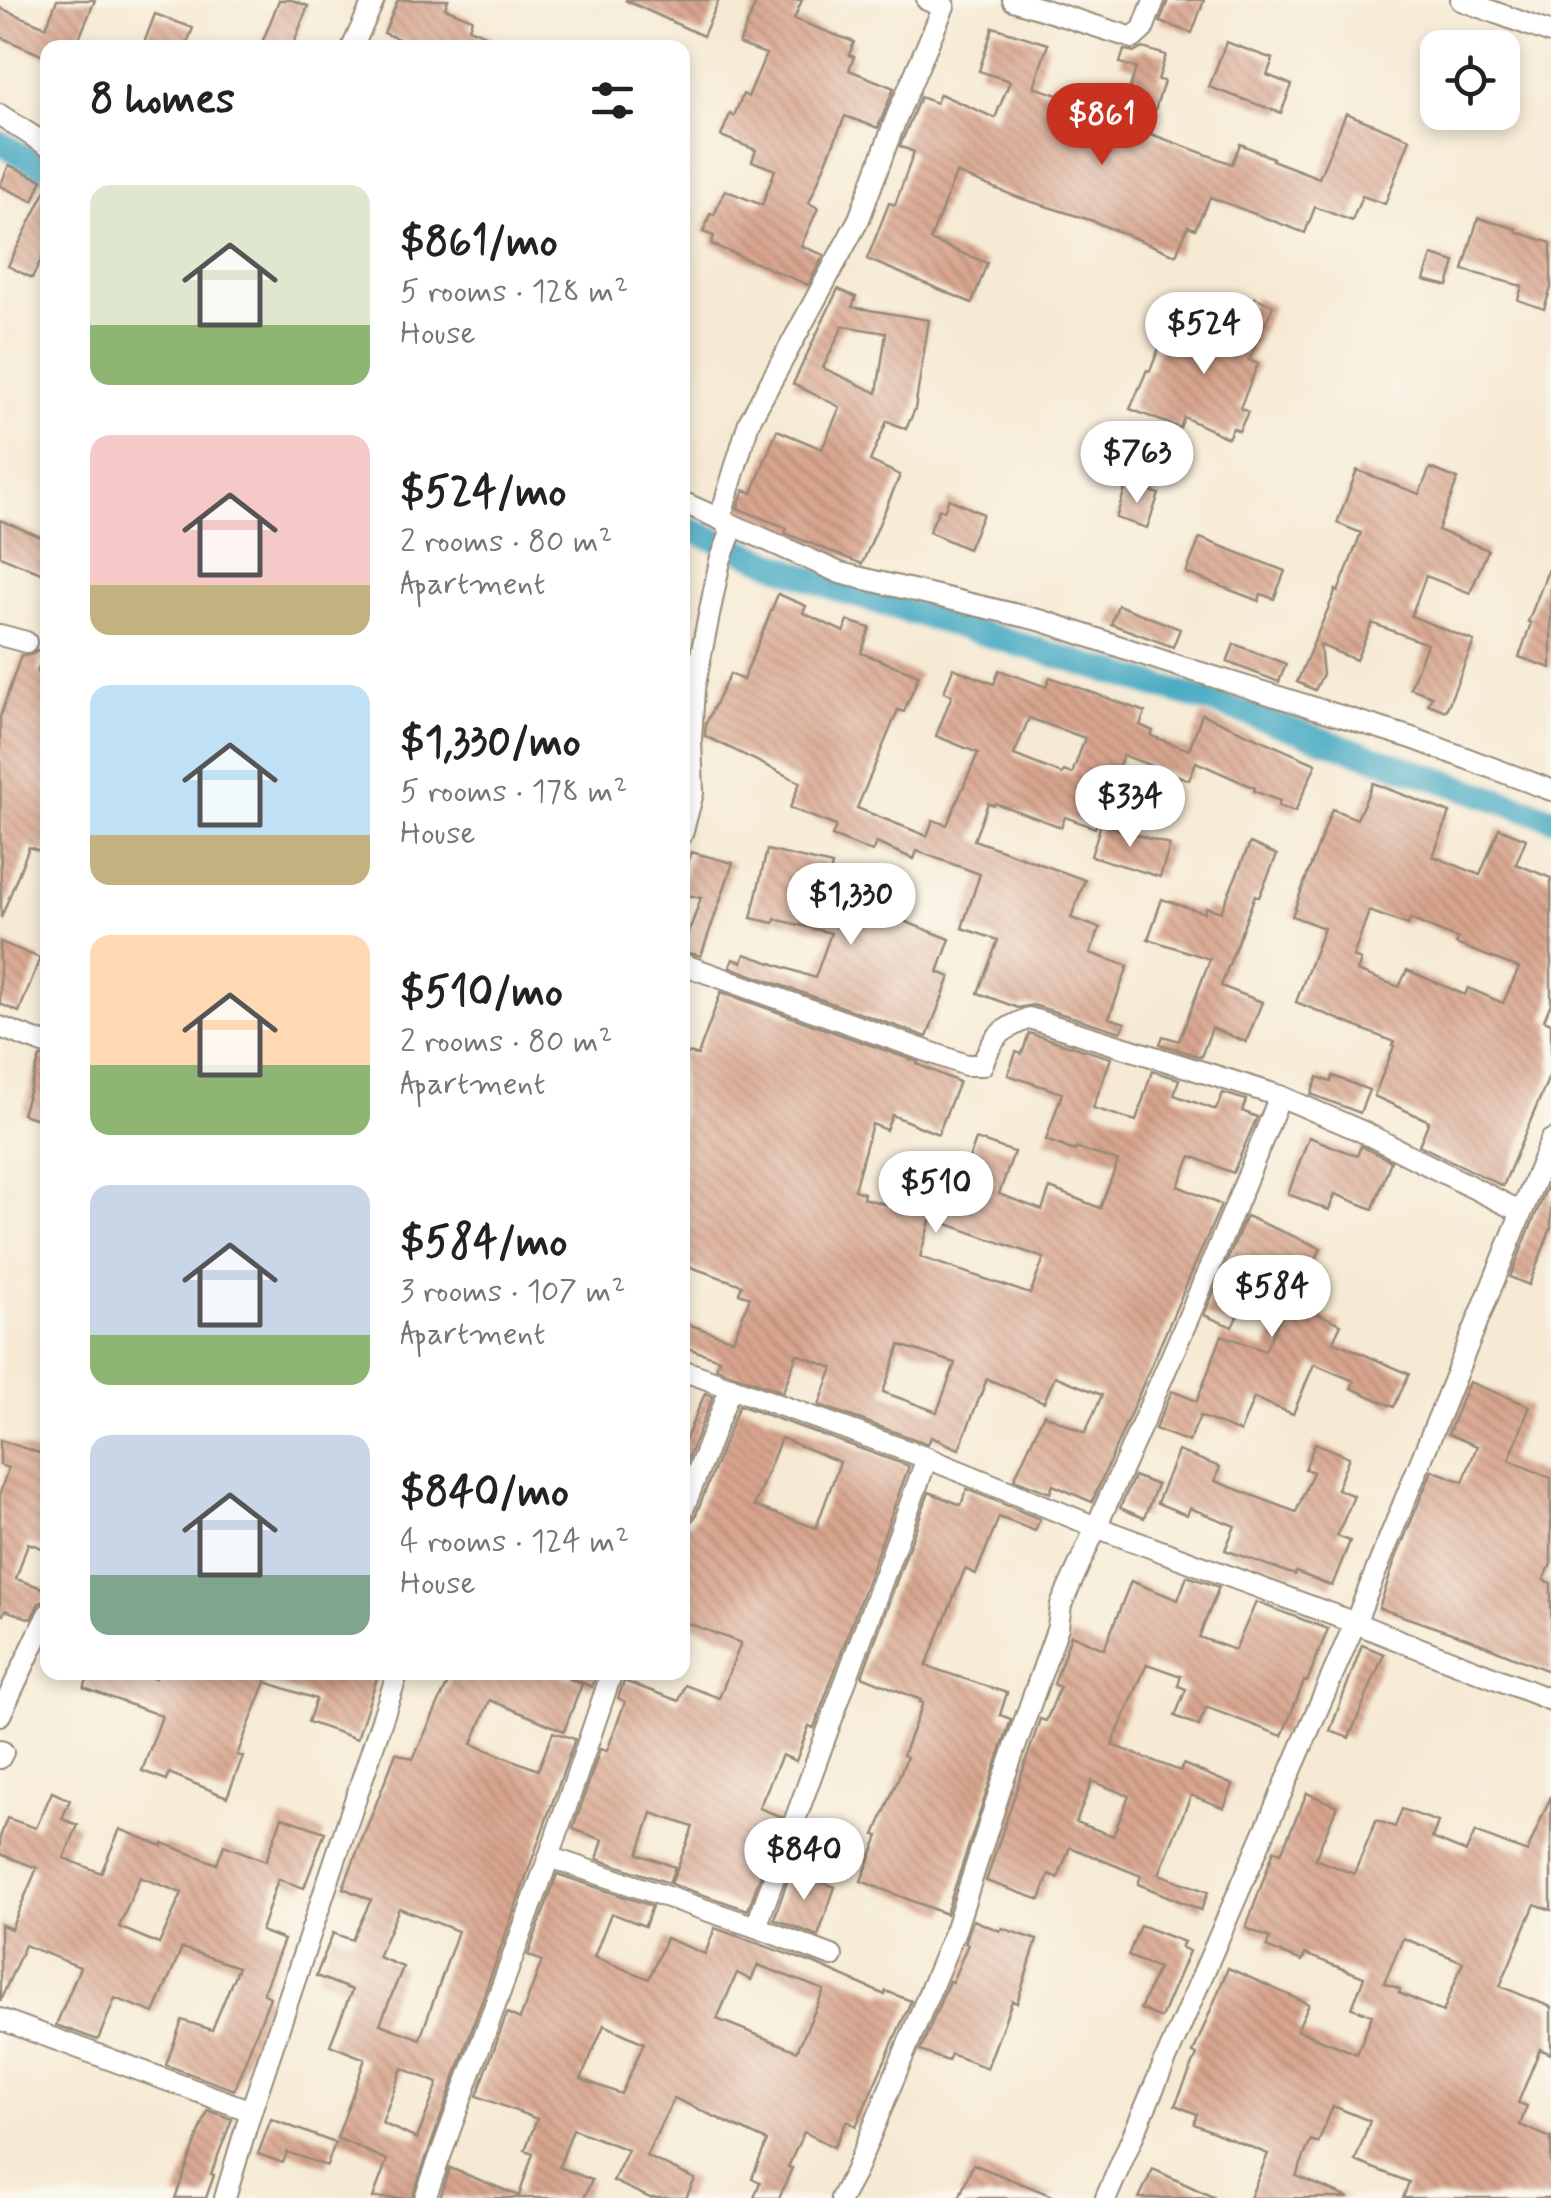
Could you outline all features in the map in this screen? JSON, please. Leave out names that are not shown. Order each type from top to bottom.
[{"type":"street","points":[[356,40],[374,0]]},
{"type":"street","points":[[1013,0],[1133,38],[1143,29],[1154,0]]},
{"type":"street","points":[[1461,0],[1551,33]]},
{"type":"street","points":[[690,804],[694,689],[749,422],[859,219],[940,2]]},
{"type":"street","points":[[0,115],[40,141]]},
{"type":"street","points":[[690,506],[840,573],[1044,620],[1169,664],[1412,738],[1551,790]]},
{"type":"street","points":[[0,635],[26,642]]},
{"type":"street","points":[[690,967],[966,1065],[982,1065],[991,1042],[1002,1029],[1028,1018],[1280,1096],[1362,1131],[1521,1212]]},
{"type":"street","points":[[0,1027],[40,1042]]},
{"type":"street","points":[[840,2198],[855,2172],[956,1928],[1002,1781],[1058,1628],[1060,1605],[1178,1346],[1280,1096]]},
{"type":"street","points":[[1106,2198],[1355,1623],[1551,1140]]},
{"type":"street","points":[[690,1373],[927,1458],[1096,1527],[1551,1700]]},
{"type":"street","points":[[690,1492],[731,1388]]},
{"type":"street","points":[[756,1927],[927,1458]]},
{"type":"street","points":[[0,1715],[40,1631]]},
{"type":"street","points":[[225,2198],[395,1680]]},
{"type":"street","points":[[425,2198],[609,1680]]},
{"type":"street","points":[[549,1857],[832,1956]]},
{"type":"street","points":[[0,2019],[251,2111]]},
{"type":"building","points":[[57,0],[95,0],[78,40],[40,40],[40,54],[0,37],[0,8],[46,27]]},
{"type":"building","points":[[279,0],[308,6],[295,40],[263,40]]},
{"type":"building","points":[[398,0],[448,0],[445,8],[472,19],[469,28],[497,40],[401,40],[384,33]]},
{"type":"building","points":[[625,0],[719,0],[703,36]]},
{"type":"building","points":[[757,0],[802,0],[794,19],[854,42],[849,70],[894,88],[878,128],[845,116],[809,203],[818,208],[801,246],[824,255],[808,285],[711,244],[714,236],[703,232],[725,190],[762,205],[775,170],[752,161],[756,150],[721,136],[743,94],[748,97],[766,54],[739,44]]},
{"type":"building","points":[[1168,0],[1204,0],[1192,33],[1160,22]]},
{"type":"building","points":[[155,14],[193,28],[188,40],[145,40]]},
{"type":"building","points":[[993,27],[1048,44],[1034,87],[1121,116],[1136,68],[1120,63],[1124,50],[1135,52],[1143,48],[1166,55],[1158,80],[1164,81],[1148,133],[1232,164],[1240,144],[1319,178],[1346,113],[1410,139],[1385,204],[1362,196],[1352,221],[1315,207],[1305,233],[1210,197],[1195,229],[1188,226],[1176,255],[956,173],[930,240],[987,263],[972,303],[867,259],[889,203],[895,205],[914,152],[900,146],[920,97],[936,103],[940,94],[995,118],[1010,81],[979,71]]},
{"type":"building","points":[[1226,42],[1273,59],[1267,75],[1292,85],[1281,113],[1209,87]]},
{"type":"building","points":[[9,165],[40,179],[33,201],[0,186]]},
{"type":"building","points":[[40,202],[40,262],[32,278],[8,266]]},
{"type":"building","points":[[1478,218],[1551,243],[1551,288],[1544,309],[1518,300],[1522,286],[1463,270]]},
{"type":"building","points":[[1432,255],[1455,262],[1448,286],[1424,280]]},
{"type":"building","points":[[838,289],[856,297],[852,307],[929,320],[915,409],[906,429],[887,421],[870,461],[900,475],[862,564],[785,533],[787,528],[737,508],[744,490],[752,493],[777,430],[822,449],[840,407],[793,384]],"holes":[[[843,326],[886,333],[877,393],[823,368]]]},
{"type":"building","points":[[1255,297],[1273,306],[1249,360],[1258,364],[1240,408],[1248,412],[1239,431],[1233,428],[1228,438],[1184,417],[1180,428],[1130,409],[1159,348],[1167,351],[1176,330],[1212,345],[1222,322],[1240,331]]},
{"type":"building","points":[[1430,468],[1458,479],[1438,530],[1488,550],[1470,593],[1426,576],[1411,616],[1474,641],[1446,711],[1428,704],[1432,696],[1410,688],[1427,644],[1372,623],[1356,660],[1320,645],[1323,674],[1315,690],[1297,682],[1361,533],[1337,523],[1357,470],[1419,494]]},
{"type":"building","points":[[1127,483],[1159,494],[1147,528],[1116,518]]},
{"type":"building","points":[[949,499],[983,514],[968,549],[929,532],[939,509],[944,511]]},
{"type":"building","points":[[0,520],[40,537],[40,573],[0,556]]},
{"type":"building","points":[[1200,538],[1285,571],[1274,599],[1261,594],[1259,601],[1186,573]]},
{"type":"building","points":[[1551,568],[1551,668],[1519,657]]},
{"type":"building","points":[[778,594],[806,606],[803,613],[844,632],[848,621],[870,628],[861,653],[919,675],[904,712],[898,710],[857,808],[927,836],[933,820],[947,825],[978,753],[936,736],[952,695],[944,692],[953,668],[994,684],[999,670],[1046,687],[1050,677],[1145,712],[1140,725],[1153,731],[1151,736],[1189,750],[1202,714],[1316,764],[1295,812],[1278,806],[1280,801],[1254,791],[1255,788],[1196,762],[1189,780],[1123,755],[1095,828],[1065,817],[1061,827],[988,803],[974,840],[1085,880],[1071,918],[1100,928],[1090,953],[1128,966],[1109,1018],[1125,1023],[1121,1032],[1033,1005],[1018,1008],[978,993],[998,940],[962,928],[980,874],[917,851],[914,859],[876,843],[872,852],[832,836],[836,826],[790,808],[800,782],[705,736],[706,723],[730,674],[743,680]],"holes":[[[1029,718],[1085,738],[1072,774],[1062,774],[1014,755]]]},
{"type":"building","points":[[1118,605],[1180,629],[1173,647],[1111,624]]},
{"type":"building","points":[[1234,644],[1286,664],[1279,682],[1227,662]]},
{"type":"building","points":[[40,651],[40,851],[29,847],[1,918],[0,717],[21,655]]},
{"type":"building","points":[[1373,783],[1450,813],[1433,856],[1480,875],[1499,828],[1526,839],[1516,864],[1551,878],[1551,1003],[1544,1020],[1551,1023],[1551,1072],[1503,1186],[1419,1145],[1429,1121],[1374,1096],[1394,1042],[1296,1002],[1324,928],[1292,916],[1332,809],[1357,819]],"holes":[[[1369,911],[1408,925],[1410,919],[1458,939],[1456,944],[1519,968],[1503,1003],[1468,988],[1465,995],[1407,970],[1399,987],[1357,971],[1361,960],[1353,957]]]},
{"type":"building","points":[[1101,824],[1170,845],[1160,877],[1091,856]]},
{"type":"building","points":[[1250,843],[1277,855],[1259,897],[1255,895],[1221,986],[1262,1002],[1246,1042],[1212,1028],[1201,1057],[1160,1044],[1163,1036],[1179,1041],[1210,959],[1148,939],[1162,899],[1204,913],[1206,907],[1221,912]]},
{"type":"building","points":[[767,850],[832,865],[826,891],[950,939],[938,972],[950,977],[927,1037],[730,967],[733,959],[742,962],[745,954],[815,978],[831,933],[775,919],[774,923],[751,918]]},
{"type":"building","points":[[691,852],[733,863],[701,956],[690,953],[690,929],[701,898],[690,896]]},
{"type":"building","points":[[0,942],[40,958],[19,1012],[0,1004]]},
{"type":"building","points":[[721,992],[918,1062],[959,1082],[938,1134],[892,1115],[886,1130],[872,1124],[854,1190],[864,1193],[863,1198],[931,1217],[920,1257],[1030,1294],[1044,1258],[947,1224],[976,1139],[1014,1152],[999,1194],[1042,1210],[1050,1188],[1100,1208],[1118,1161],[1046,1140],[1062,1093],[1008,1075],[1016,1052],[1022,1054],[1029,1033],[1111,1058],[1093,1108],[1136,1121],[1152,1071],[1179,1079],[1174,1095],[1216,1110],[1223,1093],[1246,1100],[1242,1111],[1257,1117],[1233,1173],[1191,1156],[1178,1186],[1221,1205],[1092,1502],[1053,1485],[1050,1493],[1014,1479],[1044,1414],[1085,1433],[1102,1395],[1055,1376],[1044,1402],[987,1379],[959,1449],[931,1437],[928,1444],[819,1405],[833,1368],[797,1354],[783,1392],[716,1368],[719,1359],[690,1349],[690,1325],[733,1340],[750,1297],[739,1293],[742,1285],[690,1267],[690,1054],[698,1055]],"holes":[[[900,1345],[955,1363],[937,1412],[883,1392]]]},
{"type":"building","points":[[40,1057],[40,1120],[22,1114]]},
{"type":"building","points":[[1333,1076],[1369,1090],[1360,1113],[1311,1094],[1318,1077],[1331,1082]]},
{"type":"building","points":[[1309,1137],[1357,1156],[1361,1146],[1391,1161],[1373,1209],[1335,1194],[1329,1210],[1288,1194]]},
{"type":"building","points":[[1551,1177],[1551,1228],[1529,1285],[1510,1277]]},
{"type":"building","points":[[1246,1216],[1321,1248],[1296,1304],[1341,1324],[1333,1341],[1409,1374],[1394,1407],[1351,1388],[1354,1381],[1314,1364],[1293,1414],[1254,1398],[1240,1432],[1200,1416],[1189,1442],[1155,1429],[1172,1391],[1197,1401],[1222,1335],[1265,1351],[1283,1311],[1247,1296],[1232,1327],[1204,1315]]},
{"type":"building","points":[[1469,1382],[1530,1406],[1509,1460],[1551,1478],[1551,1564],[1544,1580],[1551,1583],[1551,1672],[1379,1608],[1432,1470],[1463,1482],[1477,1446],[1448,1434]]},
{"type":"building","points":[[705,1393],[713,1396],[690,1453],[690,1429]]},
{"type":"building","points":[[739,1405],[909,1466],[814,1728],[809,1726],[796,1761],[782,1755],[759,1808],[782,1817],[748,1910],[671,1884],[693,1827],[652,1813],[638,1854],[675,1867],[669,1883],[597,1859],[603,1840],[573,1829],[600,1749],[607,1751],[625,1702],[618,1698],[624,1681],[679,1701],[685,1685],[719,1698],[741,1643],[690,1624],[690,1523]],"holes":[[[781,1438],[840,1462],[816,1528],[754,1506]]]},
{"type":"building","points":[[0,1440],[40,1453],[40,1547],[28,1543],[16,1579],[40,1587],[40,1603],[31,1619],[5,1610],[0,1614],[0,1493],[8,1468],[0,1465]]},
{"type":"building","points":[[1315,1443],[1349,1457],[1337,1489],[1354,1496],[1337,1536],[1350,1541],[1332,1586],[1225,1550],[1235,1526],[1190,1508],[1187,1515],[1157,1503],[1178,1451],[1220,1467],[1215,1481],[1296,1512],[1313,1472],[1305,1469]]},
{"type":"building","points":[[1134,1476],[1157,1485],[1144,1518],[1120,1508]]},
{"type":"building","points":[[967,1489],[1040,1519],[1035,1531],[999,1517],[976,1574],[965,1569],[926,1666],[1007,1693],[1000,1715],[1011,1719],[946,1914],[861,1881],[923,1703],[862,1676],[929,1492],[961,1505]]},
{"type":"building","points":[[1187,1576],[1219,1587],[1199,1637],[1235,1650],[1256,1602],[1328,1629],[1282,1736],[1206,1707],[1199,1726],[1175,1716],[1186,1689],[1178,1686],[1181,1676],[1147,1664],[1112,1745],[1180,1771],[1183,1764],[1233,1785],[1224,1808],[1191,1795],[1159,1874],[1208,1892],[1201,1910],[1138,1884],[1141,1876],[1070,1847],[1058,1878],[1049,1874],[1040,1900],[986,1881],[1040,1719],[1046,1721],[1060,1687],[1054,1684],[1071,1635],[1104,1649],[1131,1581],[1178,1600]],"holes":[[[1092,1781],[1129,1796],[1113,1836],[1076,1822]]]},
{"type":"building","points":[[1362,1645],[1384,1654],[1349,1738],[1330,1731]]},
{"type":"building","points":[[87,1680],[376,1680],[357,1739],[308,1722],[316,1699],[266,1682],[237,1755],[243,1757],[227,1797],[169,1773],[167,1780],[142,1771],[162,1716],[84,1688]]},
{"type":"building","points":[[449,1680],[573,1680],[582,1684],[564,1731],[490,1700],[472,1744],[538,1770],[553,1732],[575,1739],[412,2198],[373,2198],[387,2160],[337,2138],[365,2059],[330,2045],[352,1990],[316,1976],[333,1933],[352,1940],[371,1900],[343,1888],[396,1753],[413,1759]],"holes":[[[399,1908],[458,1931],[420,2039],[380,2024],[403,1967],[378,1957]],[[402,2068],[438,2083],[417,2139],[382,2123]]]},
{"type":"building","points":[[576,1680],[594,1680],[592,1687]]},
{"type":"building","points":[[52,1792],[70,1800],[62,1819],[78,1825],[64,1858],[101,1873],[120,1829],[217,1864],[224,1845],[266,1861],[282,1817],[325,1832],[304,1888],[278,1879],[261,1931],[284,1940],[263,1993],[270,1997],[234,2090],[166,2065],[182,2020],[212,2030],[238,1967],[182,1948],[154,2013],[115,1998],[98,2040],[56,2025],[80,1967],[25,1945],[0,2001],[0,1924],[11,1929],[37,1868],[0,1854],[0,1837],[7,1818],[36,1828]],"holes":[[[140,1877],[182,1893],[159,1944],[119,1927]]]},
{"type":"building","points":[[1307,1793],[1337,1806],[1315,1859],[1354,1874],[1376,1820],[1395,1827],[1402,1809],[1438,1822],[1432,1838],[1466,1852],[1475,1832],[1527,1852],[1551,1796],[1551,1910],[1535,1904],[1500,1986],[1551,2007],[1551,2054],[1540,2049],[1518,2103],[1527,2106],[1520,2125],[1551,2138],[1551,2198],[1403,2198],[1409,2182],[1355,2161],[1370,2121],[1333,2106],[1318,2143],[1311,2140],[1296,2176],[1349,2198],[1250,2198],[1268,2154],[1194,2124],[1197,2114],[1175,2105],[1228,1968],[1309,2004],[1297,2030],[1357,2054],[1372,2015],[1352,2008],[1364,1977],[1305,1954],[1302,1961],[1266,1947],[1270,1938],[1246,1928],[1274,1850],[1281,1853]],"holes":[[[1403,1938],[1463,1962],[1443,2012],[1384,1983]]]},
{"type":"building","points":[[791,1870],[835,1887],[818,1936],[774,1919]]},
{"type":"building","points":[[557,1874],[652,1906],[645,1926],[611,1913],[594,1957],[649,1979],[666,1938],[705,1954],[715,1928],[815,1964],[885,1995],[886,1991],[911,2001],[856,2126],[847,2121],[834,2147],[804,2132],[779,2198],[754,2198],[760,2182],[752,2178],[767,2141],[674,2098],[646,2156],[695,2179],[686,2198],[650,2198],[613,2181],[628,2150],[573,2129],[559,2167],[592,2180],[584,2198],[440,2198],[450,2168],[519,2196],[533,2153],[525,2150],[537,2119],[477,2096],[507,2013],[520,2019],[542,1961],[528,1955]],"holes":[[[758,1965],[824,1990],[797,2051],[717,2019],[737,1973],[751,1980]],[[604,2025],[644,2043],[621,2094],[581,2079]]]},
{"type":"building","points":[[973,1920],[1037,1940],[1017,2003],[1012,2001],[987,2068],[951,2054],[948,2061],[920,2051],[968,1944],[965,1943]]},
{"type":"building","points":[[1140,1925],[1184,1942],[1181,1947],[1189,1951],[1161,2018],[1140,2009],[1158,1968],[1128,1956]]},
{"type":"building","points":[[208,2110],[232,2119],[206,2198],[175,2198]]},
{"type":"building","points":[[271,2119],[335,2143],[327,2166],[287,2152],[283,2163],[258,2154]]},
{"type":"building","points":[[973,2164],[1055,2197],[959,2198]]},
{"type":"building","points":[[1153,2169],[1215,2198],[1139,2198]]},
{"type":"waterway","points":[[0,143],[40,166]]},
{"type":"waterway","points":[[690,529],[835,589],[1231,708],[1551,818]]}]
